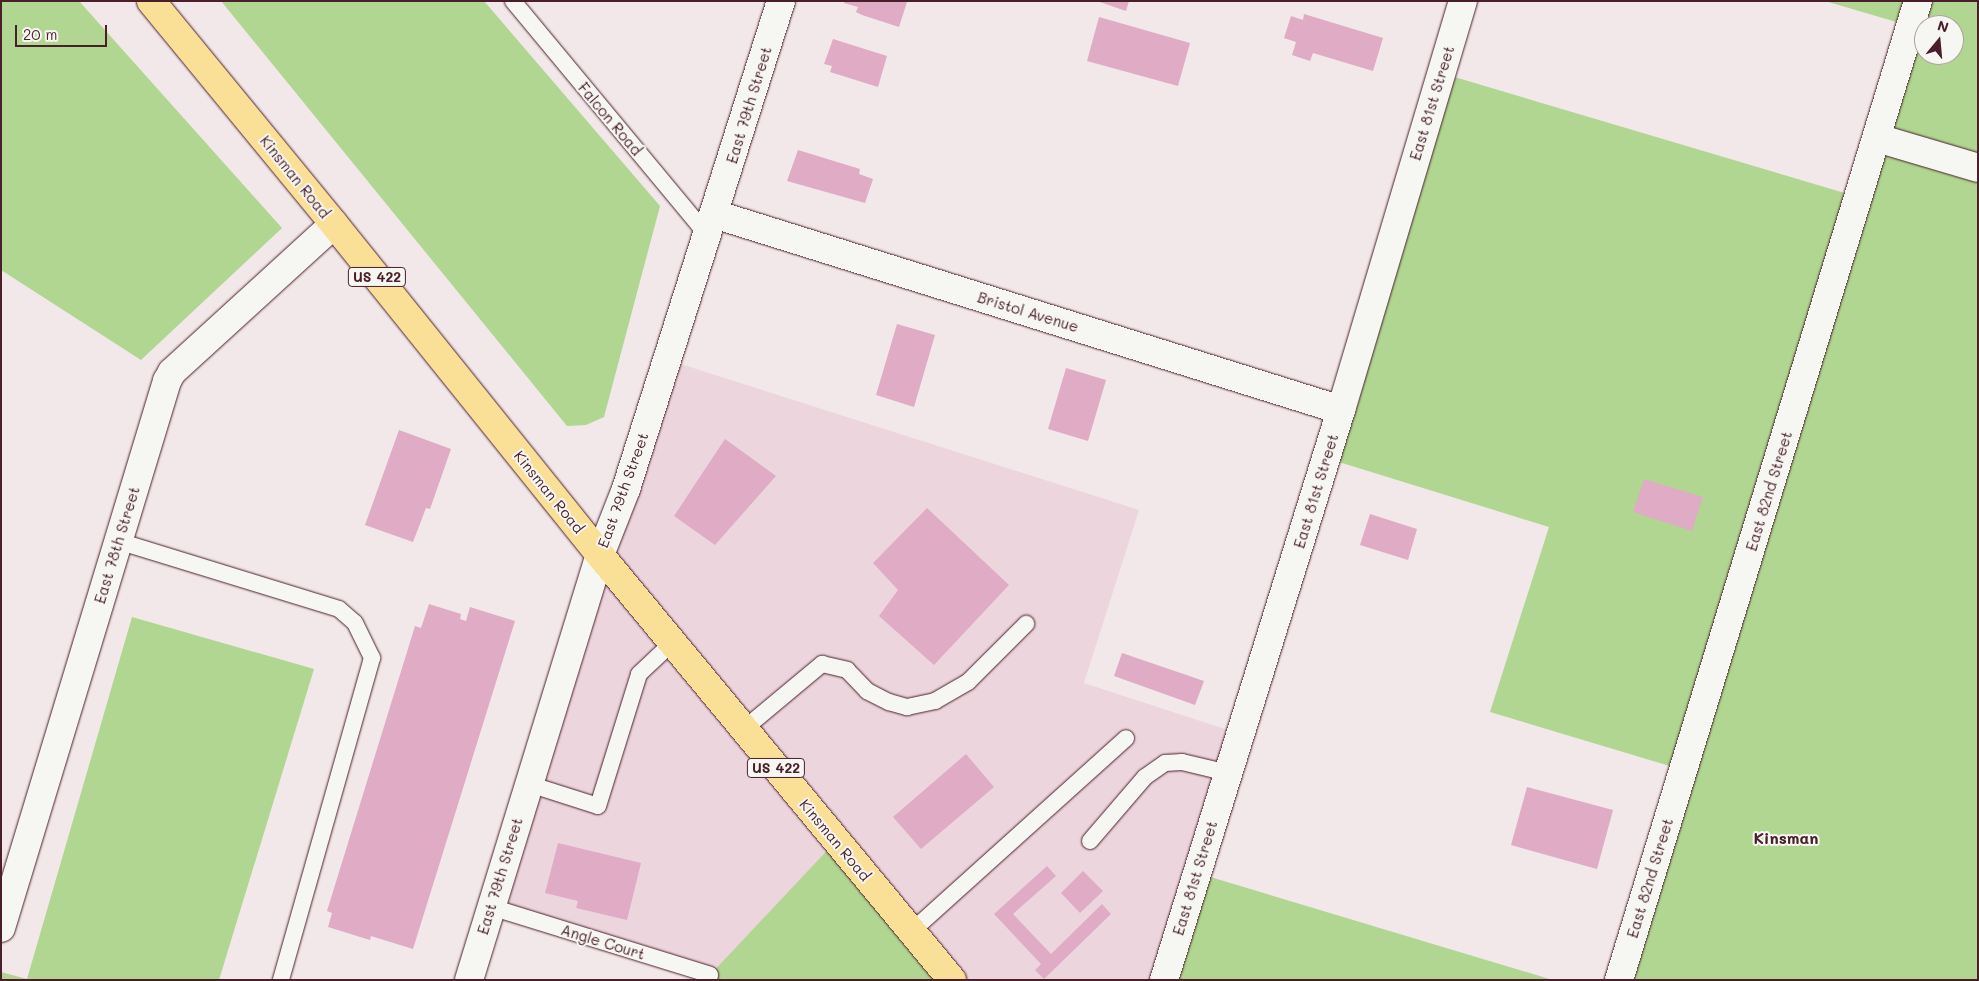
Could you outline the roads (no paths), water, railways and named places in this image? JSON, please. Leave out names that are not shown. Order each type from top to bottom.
[{"type":"main road","name":"Kinsman Road","points":[[151,1],[334,224],[600,555],[952,980]]},
{"type":"street","name":"East 79th Street","points":[[469,980],[600,555],[626,489],[781,1]]},
{"type":"street","name":"East 81st Street","points":[[1164,980],[1341,410],[1463,1]]},
{"type":"street","name":"East 82nd Street","points":[[1619,980],[1918,1]]},
{"type":"street","points":[[1877,138],[1978,168]]},
{"type":"street","name":"East 78th Street","points":[[1,928],[166,381],[172,372],[334,224]]},
{"type":"street","name":"Bristol Avenue","points":[[711,225],[1341,410]]},
{"type":"lane","name":"Falcon Road","points":[[513,1],[711,225]]},
{"type":"lane","points":[[118,541],[339,609],[355,623],[372,658],[281,980]]},
{"type":"lane","points":[[744,729],[822,664],[847,670],[867,691],[888,702],[906,707],[935,701],[969,680],[1026,624]]},
{"type":"lane","points":[[529,784],[598,806],[639,674],[672,642]]},
{"type":"lane","points":[[912,931],[1126,738]]},
{"type":"lane","points":[[1090,841],[1145,777],[1165,763],[1182,762],[1228,773]]},
{"type":"lane","name":"Angle Court","points":[[491,907],[710,975],[709,980]]},
{"type":"district","name":"Kinsman","points":[[1786,838]]}]
